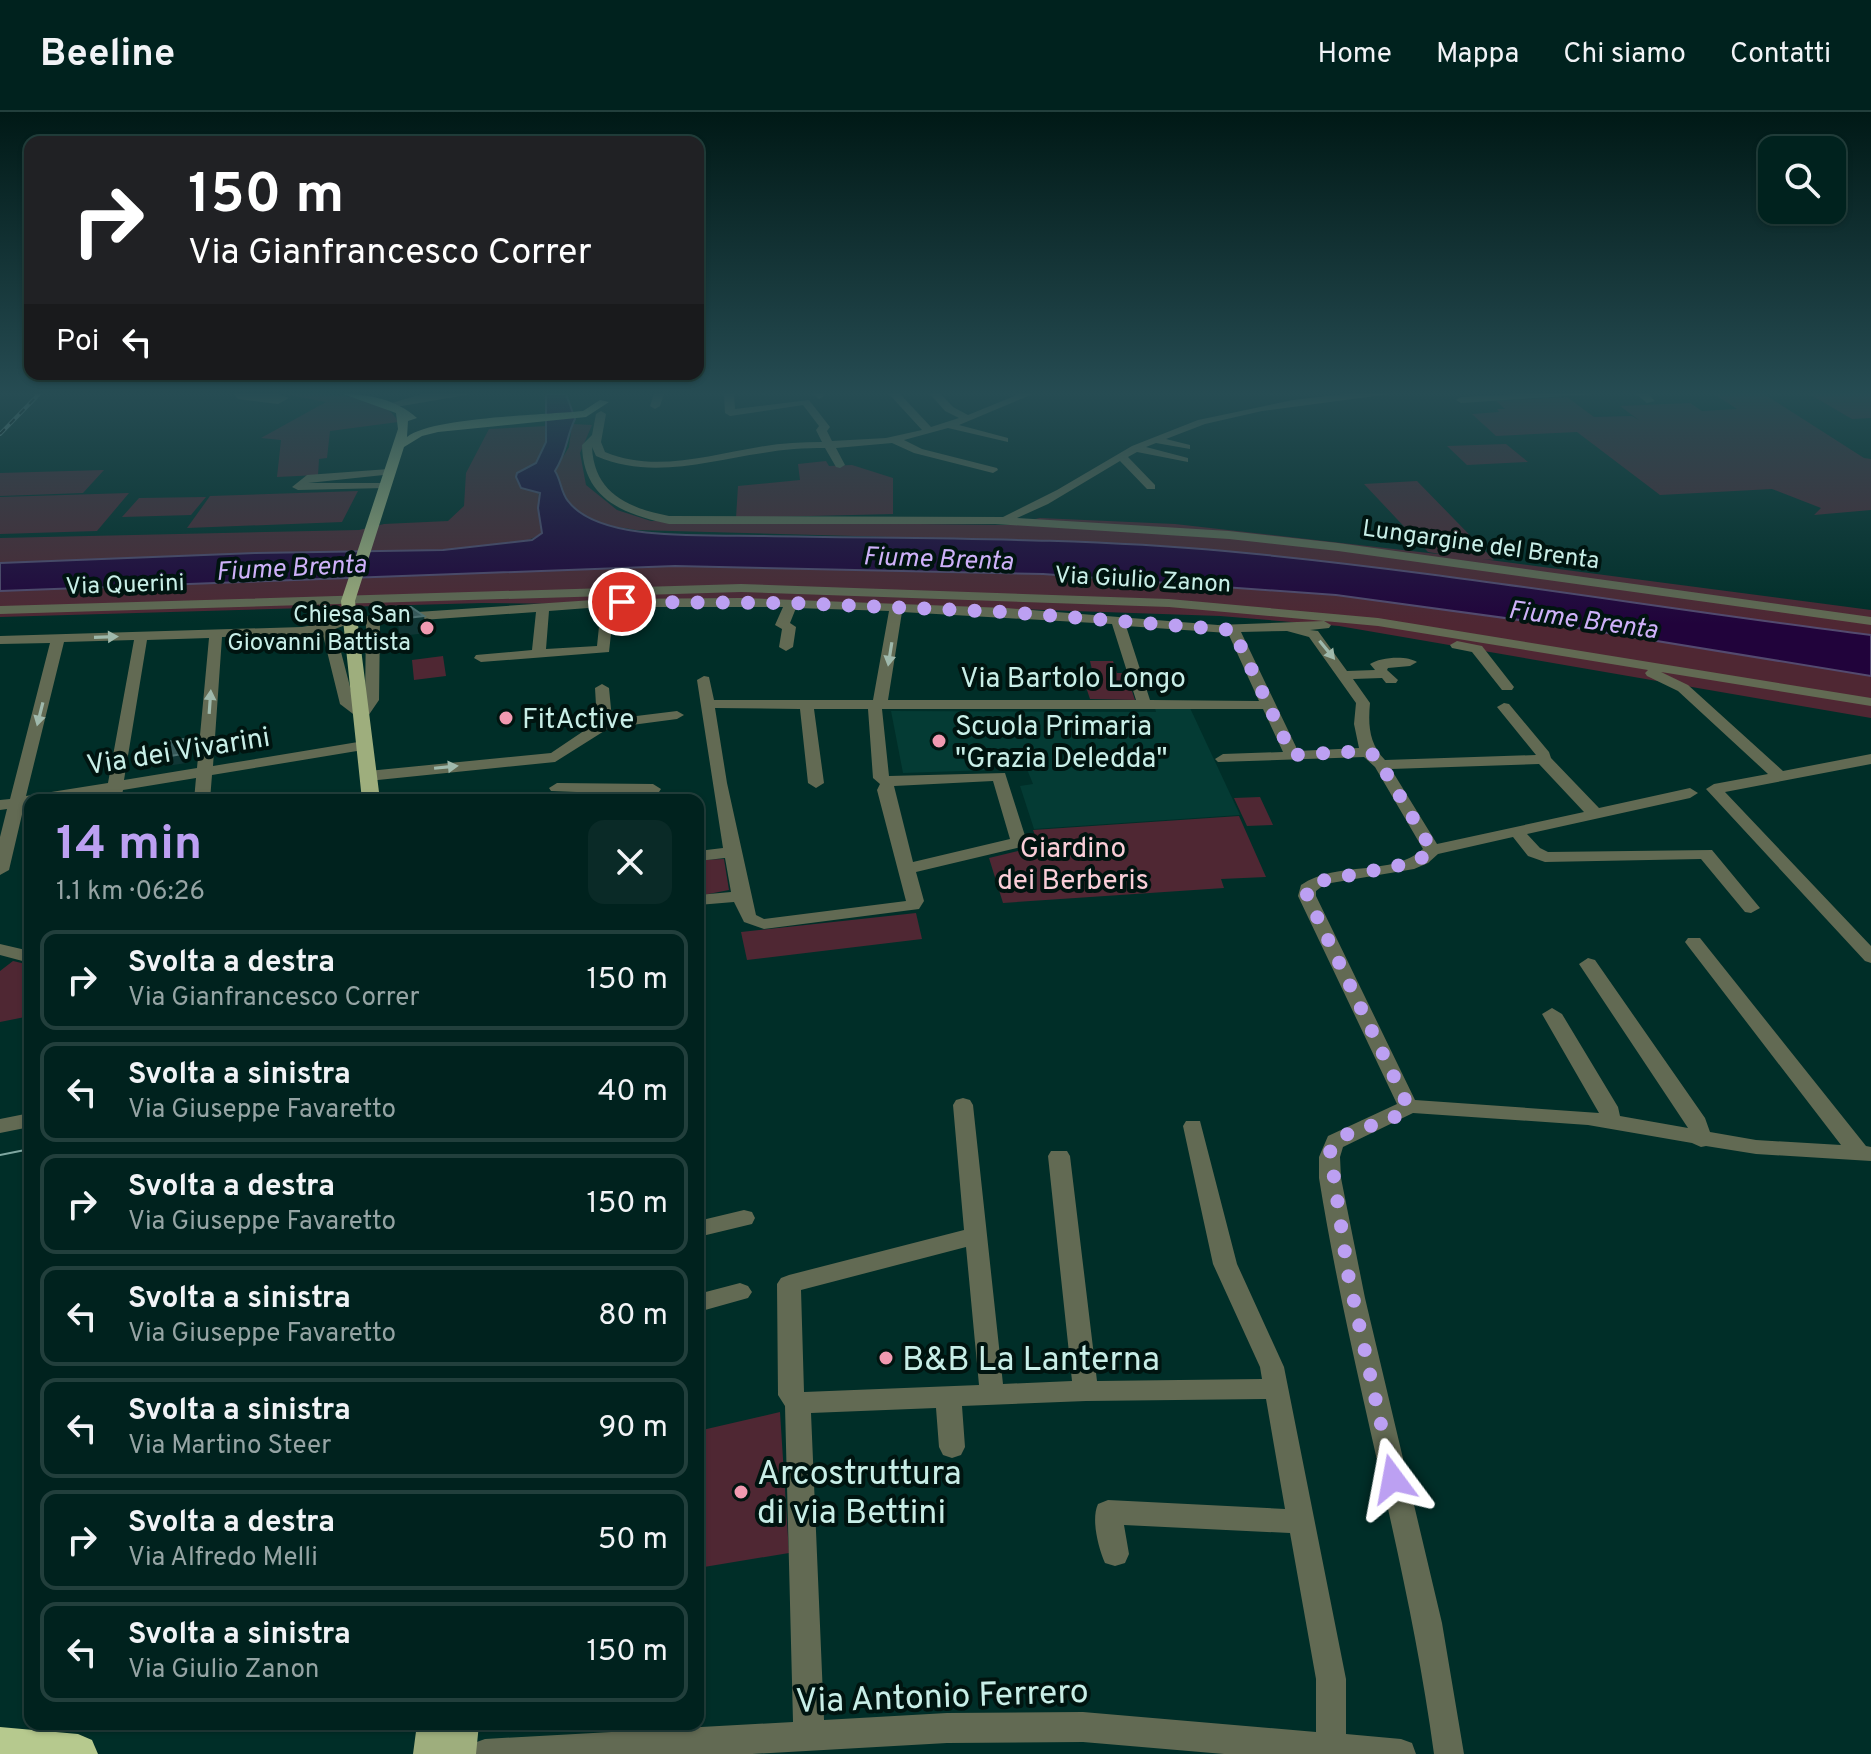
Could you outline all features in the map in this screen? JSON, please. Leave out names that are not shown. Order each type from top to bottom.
[{"type":"highway","points":[[0,1747],[78,1754]]},
{"type":"main road","points":[[370,794],[348,598],[391,471]]},
{"type":"main road","points":[[430,1754],[433,1730]]},
{"type":"main road","points":[[459,1754],[461,1730]]},
{"type":"street","name":"Lungargine del Brenta","points":[[588,471],[592,481],[610,498],[648,517],[710,522],[995,520],[1146,529],[1338,547],[1871,621]]},
{"type":"street","points":[[995,520],[1037,506],[1096,471]]},
{"type":"street","points":[[1135,471],[1151,487]]},
{"type":"street","points":[[307,478],[387,479],[298,487],[307,478]]},
{"type":"street","name":"Via Giulio Zanon","points":[[348,598],[792,589],[1200,605],[1406,626],[1871,702]]},
{"type":"street","name":"Via Querini","points":[[0,610],[348,598]]},
{"type":"street","points":[[481,658],[601,650],[608,603]]},
{"type":"street","name":"Via Giulio Zanon","points":[[373,624],[397,617],[608,603],[792,603],[1006,612],[1233,630],[1342,624],[1406,626]]},
{"type":"street","points":[[786,647],[789,627],[782,625],[792,603]]},
{"type":"street","points":[[539,654],[543,608]]},
{"type":"street","points":[[896,609],[885,685],[875,708],[881,778],[888,782],[999,776],[1019,842],[907,869]]},
{"type":"street","points":[[0,640],[335,626],[347,704],[361,716],[372,700],[373,624],[356,621]]},
{"type":"street","points":[[1118,622],[1144,704]]},
{"type":"street","name":"Via Giulio Zanon","points":[[1342,624],[1477,649],[1507,687]]},
{"type":"street","points":[[1258,629],[1313,634],[1346,675],[1365,710],[1361,724],[1368,752],[1381,765],[1432,850]]},
{"type":"street","points":[[1233,630],[1292,755]]},
{"type":"street","points":[[203,794],[216,633]]},
{"type":"street","points":[[114,793],[138,639],[141,636]]},
{"type":"street","points":[[0,870],[58,638]]},
{"type":"street","name":"Via Giulio Zanon","points":[[1521,644],[1563,665]]},
{"type":"street","name":"Via Giulio Zanon","points":[[1618,660],[1681,686],[1779,776]]},
{"type":"street","points":[[1346,675],[1388,677],[1377,664],[1410,662]]},
{"type":"street","points":[[704,680],[741,896],[748,919],[764,924],[905,908],[915,901],[885,790],[888,782]]},
{"type":"street","points":[[602,688],[605,724]]},
{"type":"street","points":[[806,702],[816,783]]},
{"type":"street","name":"Via Bartolo Longo","points":[[708,704],[1268,705]]},
{"type":"street","points":[[1504,707],[1544,755],[1543,759],[1593,812]]},
{"type":"street","points":[[368,776],[555,757],[605,724],[677,715]]},
{"type":"street","name":"Via dei Vivarini","points":[[114,793],[205,772],[364,746]]},
{"type":"street","points":[[1223,759],[1368,752]]},
{"type":"street","points":[[555,757],[557,794],[653,789],[625,794]]},
{"type":"street","points":[[1381,765],[1543,759]]},
{"type":"street","points":[[1871,759],[1714,789],[1871,957]]},
{"type":"street","points":[[1408,1106],[1307,896],[1307,889],[1326,879],[1416,862],[1432,850],[1690,793]]},
{"type":"street","name":"Via dei Vivarini","points":[[0,805],[24,801]]},
{"type":"street","points":[[1517,832],[1534,852],[1545,857],[1706,854],[1751,908]]},
{"type":"street","points":[[704,855],[733,852]]},
{"type":"street","points":[[704,899],[741,896]]},
{"type":"street","points":[[1694,942],[1866,1154]]},
{"type":"street","points":[[0,949],[24,955]]},
{"type":"street","points":[[1588,964],[1698,1123],[1701,1140]]},
{"type":"street","points":[[1552,1014],[1608,1107],[1610,1120]]},
{"type":"street","points":[[963,1105],[992,1394]]},
{"type":"street","points":[[1449,1754],[1442,1690],[1373,1395],[1331,1177],[1330,1150],[1333,1144],[1355,1131],[1398,1115],[1408,1106],[1610,1120],[1701,1140],[1866,1154]]},
{"type":"street","points":[[0,1126],[24,1121]]},
{"type":"street","points":[[1193,1126],[1225,1264],[1266,1350],[1276,1389],[1331,1679],[1331,1746]]},
{"type":"street","points":[[1059,1156],[1086,1391]]},
{"type":"street","points":[[704,1228],[744,1218]]},
{"type":"street","points":[[809,1736],[798,1403],[791,1395],[789,1284],[978,1235]]},
{"type":"street","points":[[704,1301],[740,1292]]},
{"type":"street","points":[[798,1403],[948,1395],[1276,1389]]},
{"type":"street","points":[[948,1395],[952,1447]]},
{"type":"street","points":[[1115,1554],[1108,1512],[1301,1522]]},
{"type":"street","name":"Via Antonio Ferrero","points":[[485,1754],[947,1728],[1083,1727],[1401,1754]]},
{"type":"shaded area","points":[[1155,708],[1190,708],[1240,815],[1034,829],[1020,786],[1033,784],[1024,762],[989,764],[990,770],[903,773],[891,711],[1156,712]]},
{"type":"green space","points":[[103,471],[83,493],[0,496],[0,473]]},
{"type":"green space","points":[[278,471],[318,471],[318,475],[277,477]]},
{"type":"green space","points":[[537,471],[542,533],[522,542],[451,551],[257,553],[0,563],[0,538],[359,530],[384,524],[448,521],[464,506],[466,473]]},
{"type":"green space","points":[[555,471],[583,471],[586,485],[617,510],[651,521],[1008,525],[1040,518],[1175,524],[1446,555],[1428,552],[1364,484],[1417,481],[1494,560],[1482,559],[1871,610],[1871,635],[1642,607],[1473,580],[1226,551],[965,539],[636,530],[605,525],[584,516],[565,499]]},
{"type":"green space","points":[[799,471],[870,471],[893,478],[893,514],[736,518],[738,486],[800,480]]},
{"type":"green space","points":[[1628,471],[1871,471],[1871,510],[1814,515],[1821,508],[1772,489],[1660,495]]},
{"type":"green space","points":[[358,491],[342,522],[187,528],[210,496]]},
{"type":"green space","points":[[129,493],[97,531],[0,534],[0,497]]},
{"type":"green space","points":[[206,497],[191,515],[122,517],[139,498]]},
{"type":"green space","points":[[675,566],[908,569],[1142,578],[1441,607],[1657,639],[1871,676],[1871,718],[1339,626],[1220,616],[1015,609],[482,603],[0,617],[0,591]]},
{"type":"green space","points":[[443,656],[446,676],[414,680],[412,660]]},
{"type":"green space","points":[[1090,661],[1113,661],[1117,673],[1126,673],[1135,700],[1090,699],[1085,684],[1089,683],[1087,675],[1093,674]]},
{"type":"green space","points":[[1260,797],[1273,825],[1247,826],[1234,798]]},
{"type":"green space","name":"Giardino dei Berberis","points":[[1239,816],[1266,877],[1221,879],[1224,888],[1003,903],[989,858],[1039,846],[1033,830]]},
{"type":"green space","points":[[724,859],[729,890],[704,895],[704,860]]},
{"type":"green space","points":[[916,913],[922,939],[747,960],[741,932]]},
{"type":"green space","points":[[13,961],[24,964],[24,1017],[0,1022],[0,971]]},
{"type":"green space","name":"Arcostruttura di via Bettini","points":[[780,1412],[789,1553],[704,1567],[704,1430]]},
{"type":"water","name":"Fiume Brenta","points":[[555,471],[566,498],[584,515],[605,524],[659,534],[994,539],[1168,546],[1468,579],[1871,635],[1871,676],[1571,627],[1336,595],[1043,574],[675,566],[0,591],[0,563],[255,553],[443,550],[532,540],[542,533],[538,508],[540,493],[521,488],[517,473]]},
{"type":"building","points":[[401,607],[411,607],[424,616],[397,619]]},
{"type":"building","points":[[184,739],[183,754],[164,757],[165,742]]},
{"type":"tram line","points":[[0,1155],[24,1150]]},
{"type":"place","name":"Chiesa San Giovanni Battista","points":[[427,628]]},
{"type":"place","name":"FitActive","points":[[506,718]]},
{"type":"place","name":"Scuola Primaria \"Grazia Deledda\"","points":[[939,741]]},
{"type":"place","name":"B&B La Lanterna","points":[[886,1358]]},
{"type":"place","name":"Arcostruttura di via Bettini","points":[[741,1492]]},
{"type":"route","points":[[622,602],[792,603],[1006,612],[1233,630],[1292,755],[1365,751],[1376,756],[1432,850],[1416,862],[1316,882],[1307,889],[1307,896],[1408,1106],[1398,1115],[1340,1139],[1330,1150],[1331,1177],[1348,1274],[1393,1479]]}]
